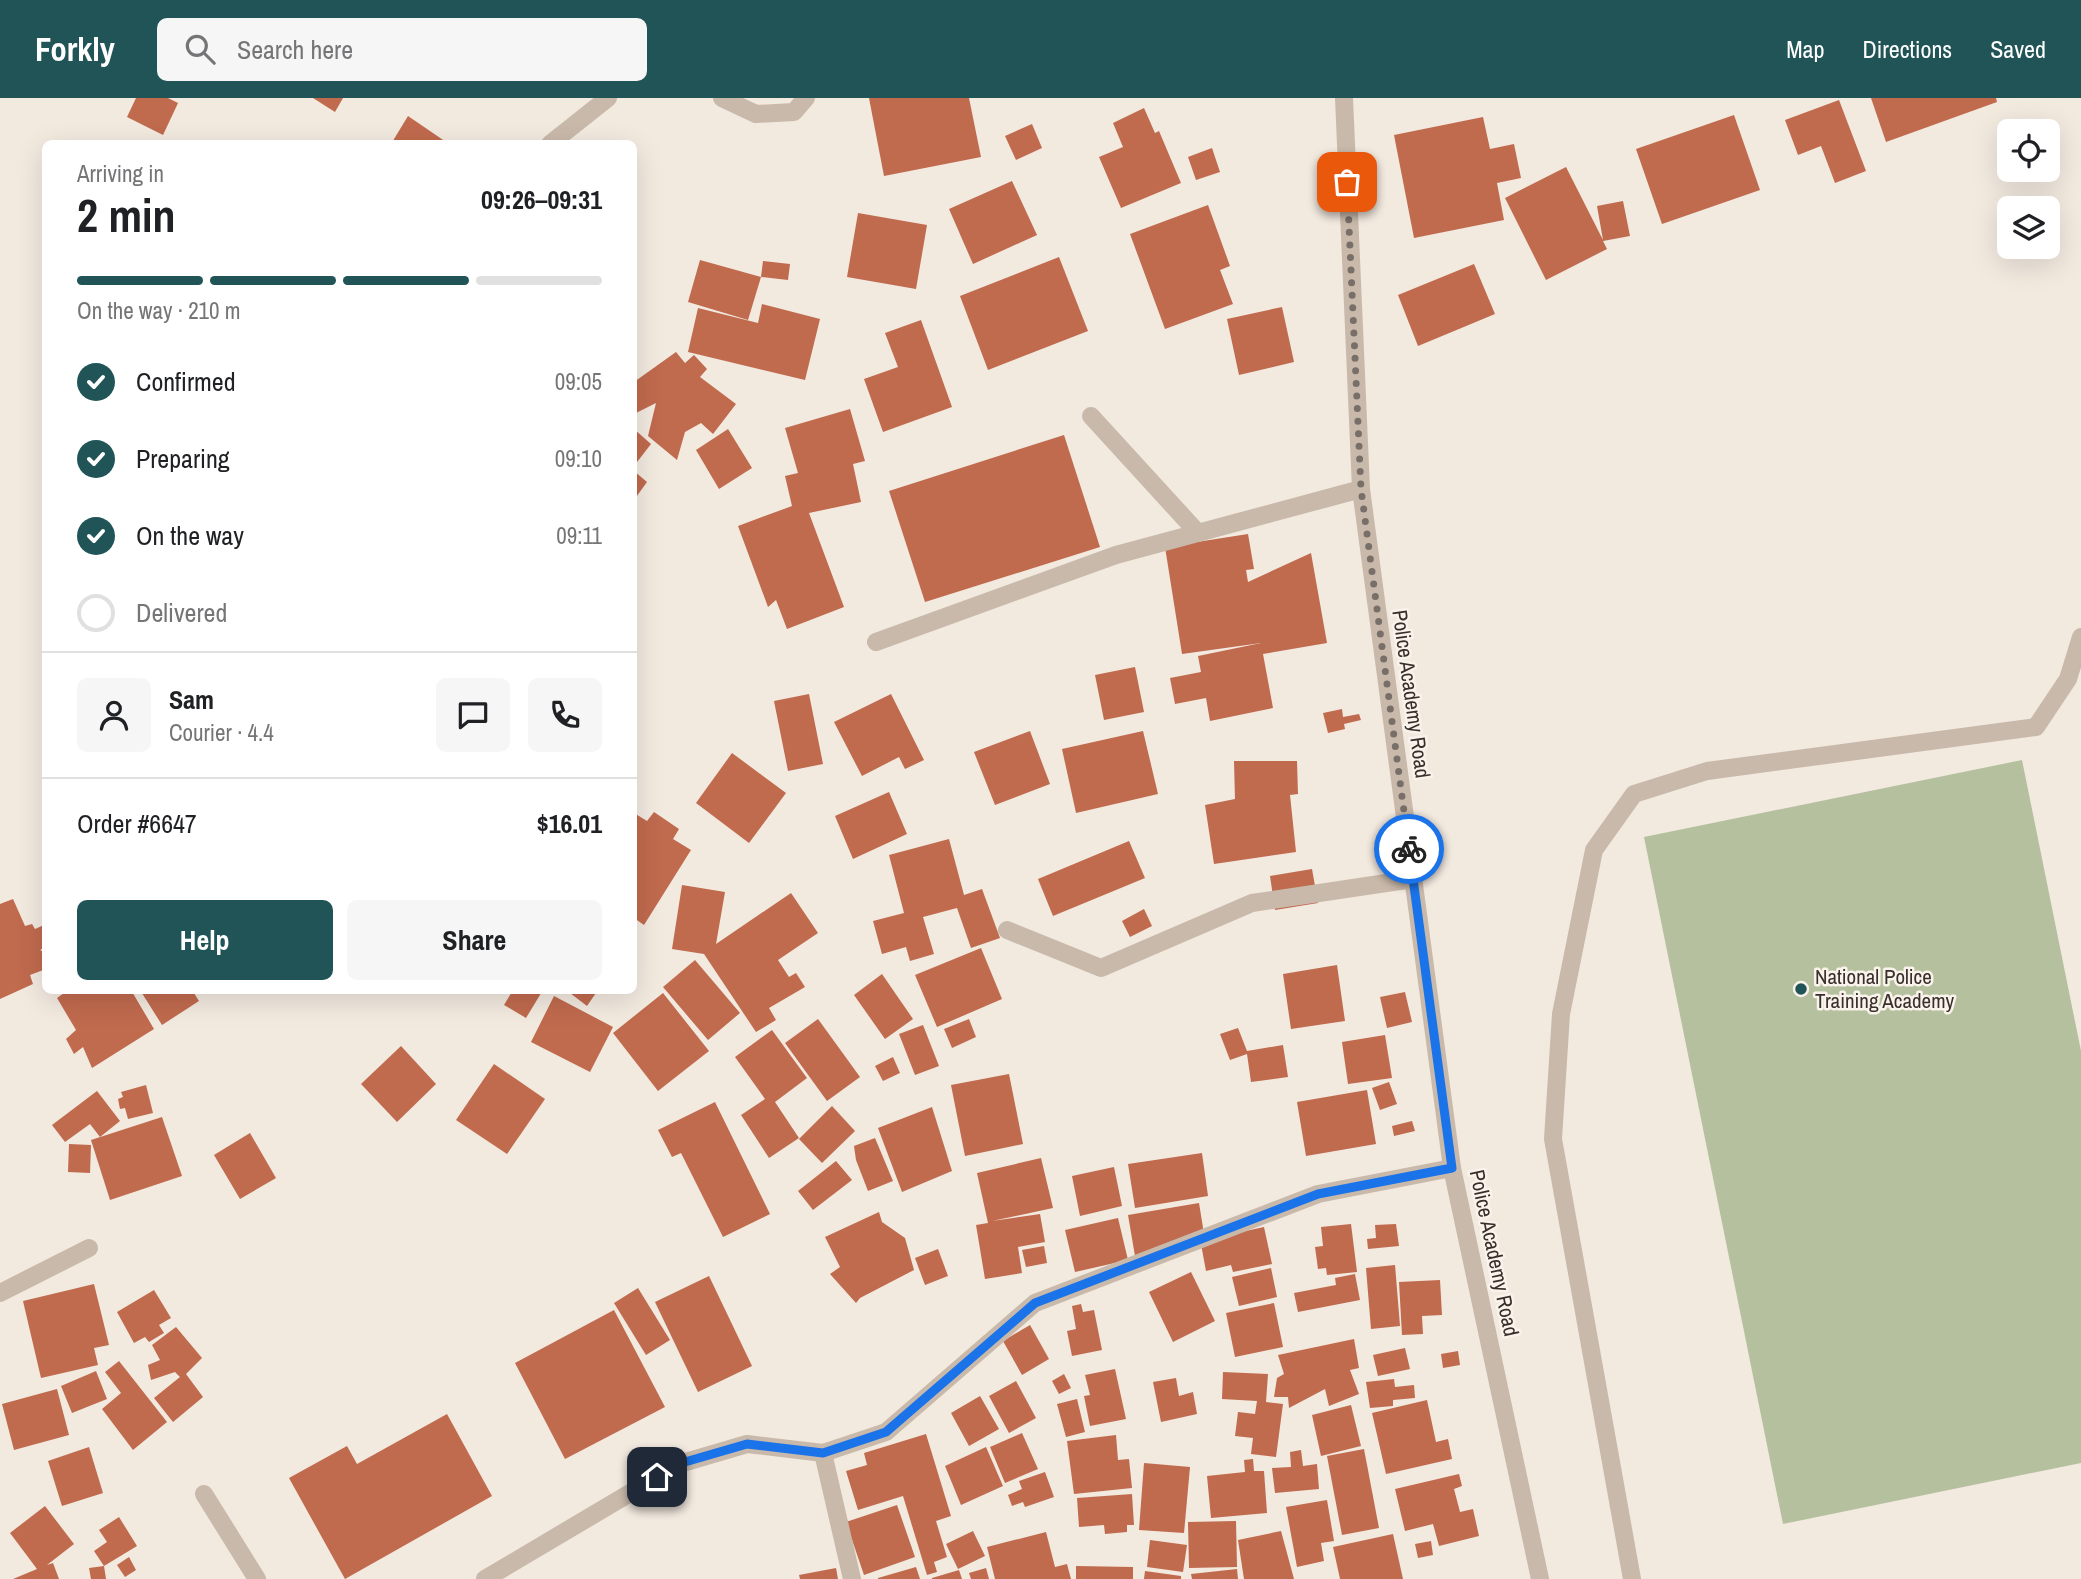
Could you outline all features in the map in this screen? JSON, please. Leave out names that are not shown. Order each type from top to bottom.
[{"type":"street","points":[[555,140],[608,98]]},
{"type":"street","points":[[722,98],[756,114],[794,112],[806,98]]},
{"type":"street","name":"Police Academy Road","points":[[1344,98],[1361,489],[1452,1168],[1540,1579]]},
{"type":"street","points":[[1090,416],[1198,533]]},
{"type":"street","points":[[876,642],[1116,555],[1361,489]]},
{"type":"street","points":[[1632,1579],[1553,1139],[1561,1014],[1594,850],[1634,794],[1707,771],[2036,727],[2068,679],[2081,637]]},
{"type":"street","points":[[1007,930],[1101,968],[1252,903],[1413,879]]},
{"type":"street","points":[[485,1579],[678,1464],[747,1444],[823,1453],[886,1432],[1035,1303],[1318,1194],[1452,1168]]},
{"type":"street","points":[[0,1293],[89,1248]]},
{"type":"street","points":[[823,1453],[852,1579]]},
{"type":"street","points":[[204,1494],[257,1579]]},
{"type":"green space","points":[[2022,760],[2081,1051],[2081,1463],[1783,1524],[1644,837]]},
{"type":"building","points":[[136,98],[168,98],[178,103],[163,135],[127,117]]},
{"type":"building","points":[[313,98],[343,98],[335,112]]},
{"type":"building","points":[[869,98],[969,98],[981,157],[884,176]]},
{"type":"building","points":[[1871,98],[1996,98],[1997,102],[1886,142]]},
{"type":"building","points":[[1839,100],[1866,171],[1835,183],[1821,146],[1798,155],[1785,120]]},
{"type":"building","points":[[1144,108],[1155,133],[1159,131],[1181,183],[1121,208],[1099,157],[1123,147],[1113,123]]},
{"type":"building","points":[[1734,115],[1760,190],[1662,224],[1636,149]]},
{"type":"building","points":[[408,116],[443,140],[393,140]]},
{"type":"building","points":[[1483,117],[1490,149],[1514,144],[1521,178],[1497,183],[1504,220],[1414,238],[1394,135]]},
{"type":"building","points":[[1032,124],[1042,148],[1016,160],[1005,136]]},
{"type":"building","points":[[1212,148],[1220,172],[1196,180],[1188,157]]},
{"type":"building","points":[[1566,167],[1603,240],[1597,206],[1623,201],[1630,236],[1603,241],[1607,249],[1546,280],[1505,198]]},
{"type":"building","points":[[1012,181],[1037,235],[973,264],[949,209]]},
{"type":"building","points":[[1208,205],[1230,266],[1220,270],[1233,304],[1165,329],[1130,234]]},
{"type":"building","points":[[858,213],[927,225],[916,289],[847,277]]},
{"type":"building","points":[[1059,257],[1088,331],[988,370],[960,296]]},
{"type":"building","points":[[700,260],[761,277],[748,320],[688,302]]},
{"type":"building","points":[[763,261],[790,264],[788,280],[761,277]]},
{"type":"building","points":[[1474,264],[1495,314],[1418,346],[1398,295]]},
{"type":"building","points":[[762,304],[820,319],[805,380],[688,352],[698,308],[758,323]]},
{"type":"building","points":[[1282,307],[1294,362],[1239,375],[1227,319]]},
{"type":"building","points":[[921,320],[952,407],[883,432],[864,379],[898,367],[885,333]]},
{"type":"building","points":[[676,352],[685,363],[694,355],[707,369],[700,377],[736,404],[713,434],[701,423],[685,432],[677,460],[648,436],[656,403],[637,412],[637,380]]},
{"type":"building","points":[[850,409],[865,461],[853,464],[861,502],[809,513],[844,607],[787,629],[776,600],[768,607],[738,526],[792,506],[785,476],[798,473],[785,428]]},
{"type":"building","points":[[728,429],[752,468],[719,489],[696,450]]},
{"type":"building","points":[[637,432],[651,444],[637,462]]},
{"type":"building","points":[[1064,435],[1100,547],[925,602],[889,491]]},
{"type":"building","points":[[637,474],[647,482],[637,496]]},
{"type":"building","points":[[1248,534],[1254,569],[1246,570],[1248,582],[1311,553],[1327,643],[1263,654],[1273,708],[1210,721],[1206,698],[1175,704],[1170,678],[1201,672],[1198,656],[1261,643],[1182,654],[1165,547]]},
{"type":"building","points":[[1135,667],[1144,712],[1104,720],[1095,675]]},
{"type":"building","points":[[809,694],[823,764],[788,771],[774,701]]},
{"type":"building","points":[[891,694],[924,760],[905,769],[899,757],[862,776],[834,722]]},
{"type":"building","points":[[1342,709],[1343,717],[1359,714],[1361,720],[1344,724],[1345,729],[1328,733],[1323,713]]},
{"type":"building","points":[[1030,731],[1050,784],[995,805],[974,752]]},
{"type":"building","points":[[1143,731],[1158,794],[1076,813],[1062,749]]},
{"type":"building","points":[[732,753],[786,793],[749,843],[696,803]]},
{"type":"building","points":[[1234,761],[1297,761],[1298,794],[1290,795],[1296,852],[1214,864],[1205,805],[1235,799]]},
{"type":"building","points":[[889,792],[907,834],[853,859],[835,816]]},
{"type":"building","points":[[654,812],[679,829],[673,839],[691,850],[644,925],[637,920],[637,815],[647,821]]},
{"type":"building","points":[[949,839],[964,895],[982,889],[1000,938],[971,948],[957,908],[923,917],[934,954],[910,961],[906,947],[882,954],[873,921],[904,913],[889,855]]},
{"type":"building","points":[[1129,841],[1145,878],[1053,916],[1038,879]]},
{"type":"building","points":[[1312,869],[1318,903],[1275,910],[1270,876]]},
{"type":"building","points":[[682,885],[725,892],[716,944],[791,893],[818,933],[778,960],[789,977],[796,973],[805,987],[769,1008],[776,1020],[756,1032],[704,954],[672,949]]},
{"type":"building","points":[[13,899],[25,926],[32,924],[35,929],[42,926],[42,970],[30,975],[33,984],[0,999],[0,904]]},
{"type":"building","points":[[1144,909],[1152,926],[1130,937],[1122,921]]},
{"type":"building","points":[[981,948],[1002,999],[937,1027],[915,975]]},
{"type":"building","points":[[695,960],[740,1013],[708,1040],[663,987]]},
{"type":"building","points":[[1337,965],[1345,1021],[1291,1029],[1283,974]]},
{"type":"building","points":[[882,974],[913,1019],[885,1039],[854,995]]},
{"type":"building","points":[[1405,992],[1412,1022],[1387,1028],[1380,997]]},
{"type":"building","points":[[663,993],[709,1051],[658,1091],[613,1033]]},
{"type":"building","points":[[63,994],[133,994],[154,1029],[92,1068],[83,1047],[74,1054],[66,1039],[76,1030],[57,998]]},
{"type":"building","points":[[143,994],[195,994],[199,1001],[162,1025]]},
{"type":"building","points":[[511,994],[541,994],[526,1018],[504,1005]]},
{"type":"building","points":[[571,994],[595,994],[587,1006]]},
{"type":"building","points":[[554,996],[613,1027],[590,1072],[531,1042]]},
{"type":"building","points":[[818,1019],[860,1077],[827,1101],[785,1043]]},
{"type":"building","points":[[969,1019],[976,1037],[952,1048],[944,1029]]},
{"type":"building","points":[[923,1025],[939,1066],[915,1075],[899,1034]]},
{"type":"building","points":[[1238,1028],[1247,1051],[1283,1045],[1288,1077],[1251,1082],[1247,1054],[1230,1060],[1220,1034]]},
{"type":"building","points":[[772,1030],[807,1078],[775,1102],[799,1138],[769,1158],[741,1115],[765,1099],[735,1057]]},
{"type":"building","points":[[1385,1035],[1392,1078],[1348,1084],[1342,1042]]},
{"type":"building","points":[[401,1046],[436,1084],[397,1122],[361,1084]]},
{"type":"building","points":[[893,1057],[900,1073],[883,1081],[875,1066]]},
{"type":"building","points":[[494,1064],[545,1099],[507,1154],[456,1120]]},
{"type":"building","points":[[1009,1074],[1023,1144],[965,1156],[951,1085]]},
{"type":"building","points":[[1389,1082],[1397,1104],[1380,1110],[1372,1088]]},
{"type":"building","points":[[146,1085],[153,1113],[128,1119],[125,1108],[120,1109],[118,1099],[123,1097],[121,1092]]},
{"type":"building","points":[[1367,1090],[1376,1144],[1306,1156],[1297,1102]]},
{"type":"building","points":[[97,1091],[120,1121],[100,1137],[90,1124],[65,1142],[52,1125]]},
{"type":"building","points":[[715,1102],[770,1214],[723,1237],[681,1153],[672,1157],[658,1130]]},
{"type":"building","points":[[832,1106],[855,1131],[822,1163],[799,1139]]},
{"type":"building","points":[[932,1107],[952,1171],[902,1192],[878,1128]]},
{"type":"building","points":[[162,1117],[182,1176],[110,1200],[91,1140]]},
{"type":"building","points":[[1412,1121],[1415,1131],[1394,1136],[1392,1126]]},
{"type":"building","points":[[250,1133],[276,1178],[240,1199],[214,1155]]},
{"type":"building","points":[[875,1138],[893,1181],[868,1191],[856,1160],[854,1146]]},
{"type":"building","points":[[69,1144],[91,1145],[90,1173],[68,1172]]},
{"type":"building","points":[[1202,1153],[1208,1196],[1135,1208],[1128,1164]]},
{"type":"building","points":[[1041,1158],[1053,1208],[992,1221],[1040,1214],[1045,1242],[1018,1247],[1022,1273],[985,1279],[976,1225],[988,1223],[977,1173]]},
{"type":"building","points":[[836,1161],[852,1180],[813,1210],[798,1191]]},
{"type":"building","points":[[1114,1167],[1122,1206],[1080,1216],[1072,1176]]},
{"type":"building","points":[[1199,1203],[1205,1240],[1264,1227],[1272,1264],[1233,1272],[1231,1265],[1206,1271],[1201,1244],[1135,1256],[1128,1215]]},
{"type":"building","points":[[879,1212],[882,1222],[905,1238],[914,1270],[860,1298],[856,1303],[830,1274],[840,1267],[825,1237]]},
{"type":"building","points":[[1118,1218],[1128,1260],[1075,1272],[1065,1230]]},
{"type":"building","points":[[1351,1224],[1357,1272],[1327,1275],[1326,1268],[1318,1269],[1315,1247],[1323,1246],[1321,1227]]},
{"type":"building","points":[[1396,1224],[1399,1246],[1368,1249],[1367,1239],[1376,1238],[1375,1225]]},
{"type":"building","points":[[1044,1246],[1047,1263],[1026,1267],[1022,1250]]},
{"type":"building","points":[[938,1249],[948,1276],[925,1285],[915,1258]]},
{"type":"building","points":[[1395,1265],[1400,1326],[1371,1329],[1366,1268]]},
{"type":"building","points":[[1271,1268],[1277,1297],[1239,1306],[1232,1277]]},
{"type":"building","points":[[1191,1272],[1215,1321],[1173,1342],[1149,1292]]},
{"type":"building","points":[[1355,1274],[1360,1300],[1298,1312],[1294,1293],[1336,1285],[1335,1278]]},
{"type":"building","points":[[709,1276],[752,1366],[698,1392],[655,1302]]},
{"type":"building","points":[[1440,1280],[1442,1315],[1422,1316],[1423,1334],[1402,1335],[1399,1282]]},
{"type":"building","points":[[94,1284],[109,1345],[94,1348],[98,1365],[41,1378],[23,1301]]},
{"type":"building","points":[[638,1288],[670,1340],[646,1355],[614,1303]]},
{"type":"building","points":[[154,1290],[171,1318],[159,1325],[164,1333],[149,1342],[145,1337],[134,1343],[117,1312]]},
{"type":"building","points":[[1274,1303],[1283,1347],[1235,1357],[1226,1313]]},
{"type":"building","points":[[1081,1304],[1083,1312],[1094,1310],[1102,1350],[1072,1356],[1067,1331],[1076,1329],[1072,1306]]},
{"type":"building","points":[[614,1310],[665,1407],[565,1459],[515,1363]]},
{"type":"building","points":[[1030,1325],[1049,1359],[1022,1375],[1003,1341]]},
{"type":"building","points":[[176,1327],[202,1358],[186,1374],[203,1397],[173,1422],[154,1398],[180,1377],[175,1372],[151,1380],[148,1365],[160,1360],[152,1345]]},
{"type":"building","points":[[1354,1339],[1359,1368],[1350,1370],[1359,1394],[1329,1406],[1325,1389],[1289,1408],[1288,1397],[1274,1397],[1277,1378],[1284,1374],[1278,1355]]},
{"type":"building","points":[[1405,1348],[1410,1369],[1378,1376],[1373,1355]]},
{"type":"building","points":[[1458,1351],[1460,1365],[1443,1368],[1441,1354]]},
{"type":"building","points":[[119,1361],[167,1422],[133,1450],[102,1409],[121,1393],[105,1372]]},
{"type":"building","points":[[1115,1369],[1126,1419],[1090,1426],[1084,1396],[1090,1395],[1085,1375]]},
{"type":"building","points":[[96,1371],[107,1399],[72,1413],[61,1386]]},
{"type":"building","points":[[1223,1372],[1268,1374],[1266,1402],[1283,1404],[1276,1457],[1251,1454],[1253,1438],[1235,1436],[1238,1412],[1255,1414],[1257,1401],[1222,1399]]},
{"type":"building","points":[[1064,1374],[1071,1388],[1059,1394],[1052,1381]]},
{"type":"building","points":[[1176,1378],[1179,1396],[1193,1392],[1197,1414],[1161,1422],[1153,1382]]},
{"type":"building","points":[[1394,1379],[1395,1387],[1414,1385],[1415,1398],[1393,1400],[1393,1406],[1370,1408],[1366,1382]]},
{"type":"building","points":[[1016,1381],[1036,1418],[1009,1433],[989,1396]]},
{"type":"building","points":[[57,1389],[69,1435],[14,1450],[2,1404]]},
{"type":"building","points":[[980,1396],[999,1429],[969,1446],[951,1413]]},
{"type":"building","points":[[1077,1399],[1085,1432],[1066,1437],[1057,1404]]},
{"type":"building","points":[[1427,1400],[1436,1442],[1448,1439],[1452,1459],[1386,1474],[1372,1413]]},
{"type":"building","points":[[1351,1405],[1361,1446],[1321,1456],[1312,1415]]},
{"type":"building","points":[[447,1414],[492,1496],[345,1579],[289,1478],[347,1446],[357,1464]]},
{"type":"building","points":[[1022,1433],[1038,1469],[1005,1483],[990,1447]]},
{"type":"building","points":[[926,1434],[951,1516],[936,1521],[947,1557],[934,1562],[937,1572],[927,1575],[903,1496],[858,1510],[846,1471],[867,1465],[864,1453]]},
{"type":"building","points":[[1116,1435],[1118,1460],[1129,1459],[1132,1488],[1074,1494],[1067,1441]]},
{"type":"building","points":[[89,1447],[103,1493],[62,1506],[48,1461]]},
{"type":"building","points":[[986,1447],[1003,1486],[961,1505],[945,1466]]},
{"type":"building","points":[[1364,1449],[1379,1528],[1342,1535],[1327,1456]]},
{"type":"building","points":[[1301,1450],[1303,1466],[1317,1464],[1319,1489],[1275,1493],[1272,1468],[1291,1467],[1290,1452]]},
{"type":"building","points":[[1253,1459],[1254,1471],[1264,1471],[1267,1513],[1211,1518],[1207,1476],[1245,1472],[1244,1460]]},
{"type":"building","points":[[1144,1463],[1190,1467],[1184,1533],[1139,1530]]},
{"type":"building","points":[[1045,1472],[1054,1497],[1025,1507],[1023,1502],[1012,1506],[1008,1495],[1022,1489],[1019,1481]]},
{"type":"building","points":[[1459,1474],[1462,1486],[1454,1489],[1460,1512],[1473,1509],[1479,1536],[1439,1546],[1433,1524],[1405,1531],[1395,1489]]},
{"type":"building","points":[[1132,1494],[1134,1525],[1127,1525],[1127,1532],[1105,1534],[1104,1525],[1079,1527],[1077,1498]]},
{"type":"building","points":[[1327,1500],[1334,1541],[1321,1543],[1324,1561],[1297,1567],[1286,1507]]},
{"type":"building","points":[[897,1505],[915,1557],[864,1575],[846,1522]]},
{"type":"building","points":[[45,1506],[74,1544],[47,1565],[53,1563],[59,1579],[13,1579],[37,1569],[10,1533]]},
{"type":"building","points":[[119,1517],[137,1546],[104,1566],[94,1551],[107,1542],[99,1530]]},
{"type":"building","points":[[1236,1521],[1237,1567],[1189,1568],[1188,1522]]},
{"type":"building","points":[[973,1531],[985,1556],[958,1569],[946,1544]]},
{"type":"building","points":[[1281,1531],[1294,1579],[1244,1579],[1238,1540]]},
{"type":"building","points":[[1046,1532],[1055,1567],[1067,1564],[1071,1579],[995,1579],[987,1547]]},
{"type":"building","points":[[1393,1534],[1403,1579],[1340,1579],[1333,1547]]},
{"type":"building","points":[[1150,1540],[1187,1545],[1183,1572],[1147,1567]]},
{"type":"building","points":[[1431,1541],[1433,1555],[1418,1558],[1415,1544]]},
{"type":"building","points":[[129,1557],[136,1570],[125,1577],[117,1565]]},
{"type":"building","points":[[104,1566],[106,1579],[91,1579],[89,1568]]},
{"type":"building","points":[[1076,1566],[1133,1567],[1133,1579],[1076,1579]]},
{"type":"building","points":[[916,1567],[920,1579],[878,1579],[878,1578]]},
{"type":"building","points":[[836,1568],[838,1579],[800,1579],[799,1575]]},
{"type":"building","points":[[986,1568],[989,1579],[971,1579],[969,1573]]},
{"type":"building","points":[[1237,1569],[1238,1579],[1192,1579],[1191,1574]]},
{"type":"building","points":[[959,1570],[962,1579],[932,1579],[932,1578]]},
{"type":"building","points":[[1145,1571],[1181,1576],[1181,1579],[1144,1579]]},
{"type":"way so far","points":[[1347,182],[1361,489],[1409,849]]},
{"type":"place","name":"National Police Training Academy","points":[[1801,989]]},
{"type":"route","points":[[657,1477],[678,1464],[747,1444],[823,1453],[886,1432],[1035,1303],[1070,1292],[1318,1194],[1452,1168],[1409,849]]}]
